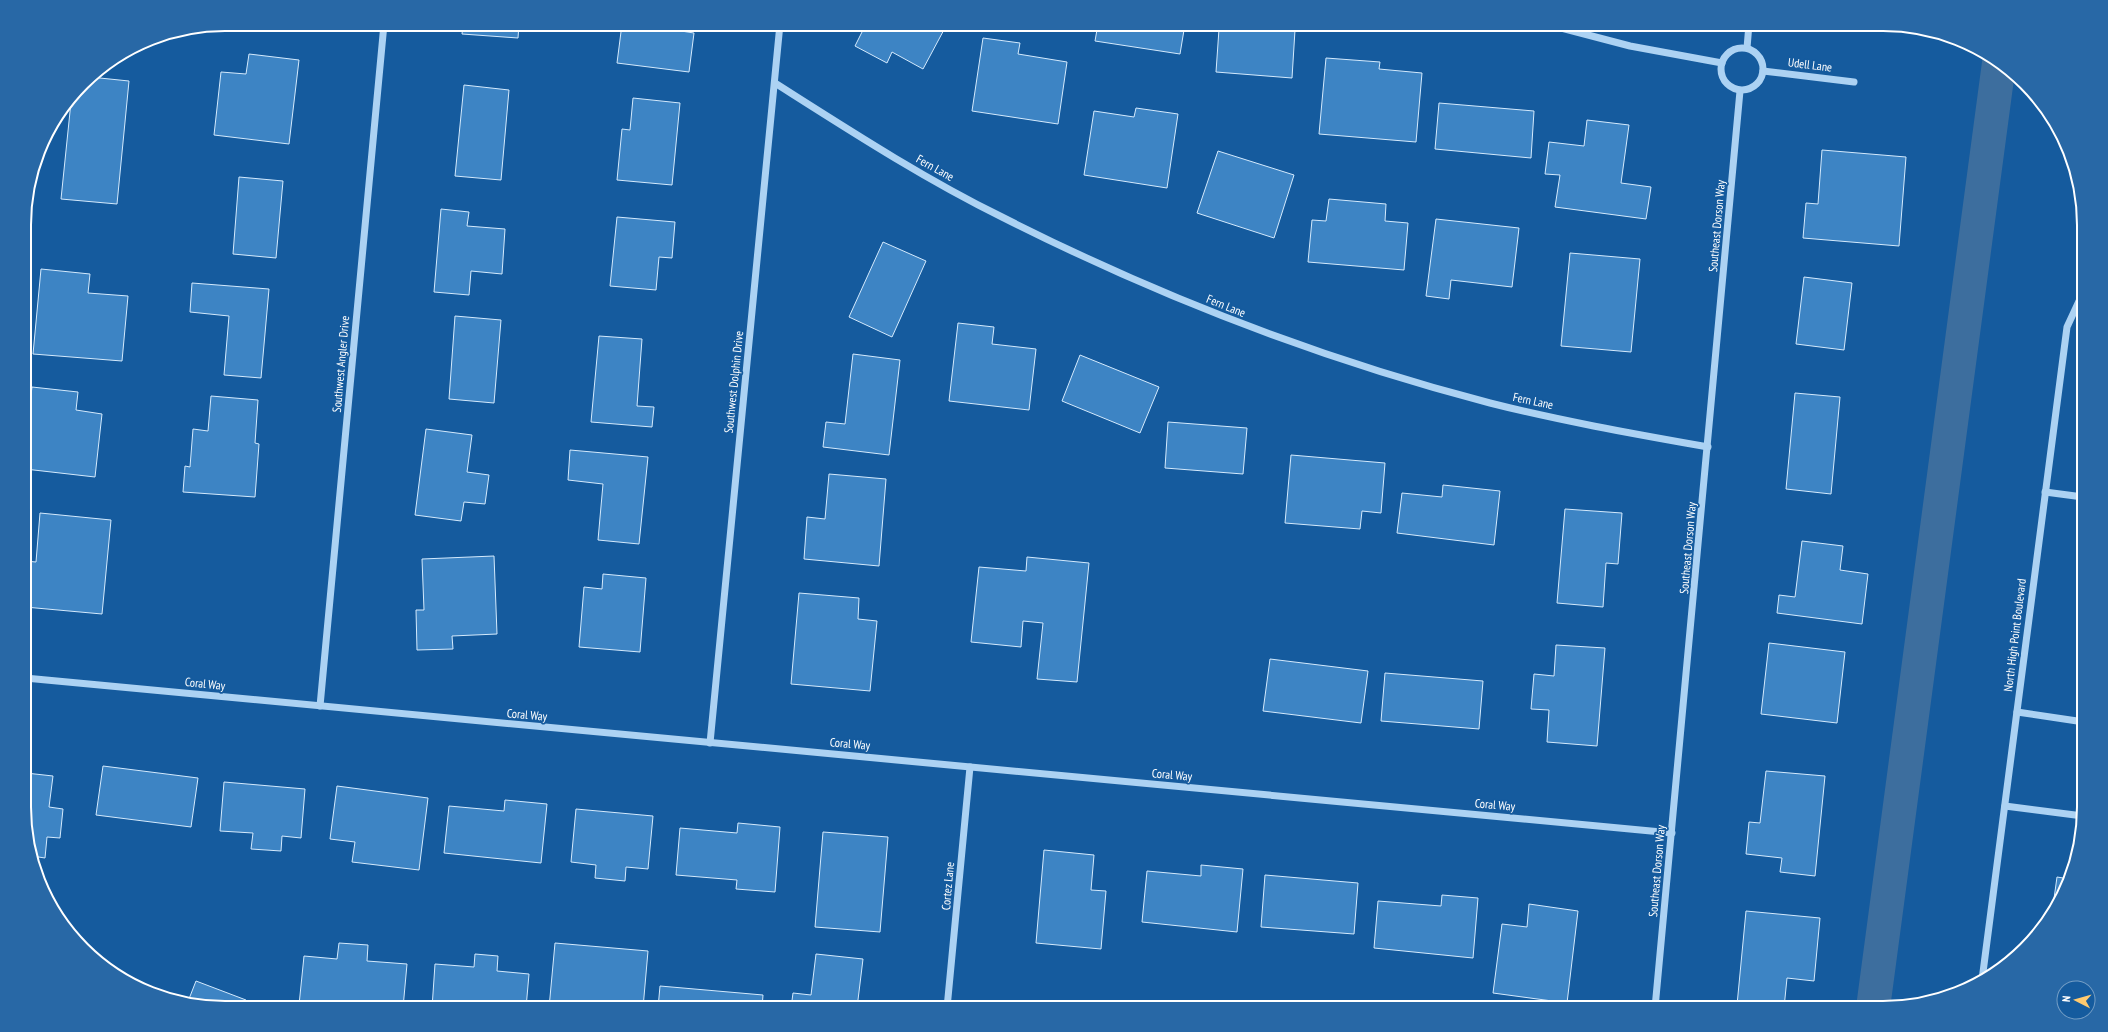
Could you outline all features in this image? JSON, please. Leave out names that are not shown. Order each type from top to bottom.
[{"type":"street","name":"Southwest Angler Drive","points":[[320,706],[383,31]]},
{"type":"street","name":"Southwest Dolphin Drive","points":[[710,743],[779,31]]},
{"type":"street","points":[[1573,31],[1630,46],[1722,63]]},
{"type":"street","points":[[1747,48],[1748,31]]},
{"type":"street","points":[[1747,48],[1757,54],[1761,59],[1763,70],[1762,77],[1753,88],[1740,91],[1733,88],[1723,78],[1722,63],[1728,52],[1734,49],[1747,48]]},
{"type":"street","name":"Udell Lane","points":[[1763,70],[1854,82]]},
{"type":"street","name":"Fern Lane","points":[[775,83],[885,153],[1000,217],[1119,274],[1240,324],[1364,367],[1490,403],[1619,431],[1708,447]]},
{"type":"street","name":"Southeast Dorson Way","points":[[1657,1001],[1740,91]]},
{"type":"street","name":"North High Point Boulevard","points":[[1983,973],[2067,327],[2077,305]]},
{"type":"street","points":[[2045,492],[2077,496]]},
{"type":"street","name":"Coral Way","points":[[31,679],[1672,833]]},
{"type":"street","points":[[2017,712],[2077,721]]},
{"type":"street","name":"Cortez Lane","points":[[948,1001],[970,767]]},
{"type":"street","points":[[2005,806],[2077,815]]},
{"type":"building","points":[[462,31],[518,31],[518,38],[462,34]]},
{"type":"building","points":[[621,31],[681,31],[694,33],[689,72],[617,63]]},
{"type":"building","points":[[862,31],[943,31],[923,69],[892,52],[887,63],[855,46]]},
{"type":"building","points":[[1097,31],[1184,31],[1180,54],[1095,41]]},
{"type":"building","points":[[1219,31],[1295,31],[1292,78],[1216,72]]},
{"type":"building","points":[[983,38],[1020,43],[1018,54],[1067,62],[1058,124],[972,111]]},
{"type":"building","points":[[249,54],[299,60],[289,144],[214,135],[221,72],[246,74]]},
{"type":"building","points":[[1326,58],[1380,62],[1379,69],[1422,73],[1416,142],[1319,134]]},
{"type":"building","points":[[98,78],[129,81],[117,204],[61,199],[70,108]]},
{"type":"building","points":[[464,85],[509,90],[501,180],[455,176]]},
{"type":"building","points":[[633,98],[680,103],[672,185],[617,180],[622,129],[630,130]]},
{"type":"building","points":[[1439,103],[1534,111],[1531,158],[1435,149]]},
{"type":"building","points":[[1136,108],[1178,114],[1167,188],[1084,175],[1094,111],[1134,117]]},
{"type":"building","points":[[1587,120],[1629,125],[1621,183],[1651,187],[1646,219],[1555,207],[1560,175],[1545,174],[1549,142],[1584,146]]},
{"type":"building","points":[[1822,150],[1906,157],[1899,246],[1803,238],[1806,203],[1818,204]]},
{"type":"building","points":[[1218,151],[1294,175],[1274,238],[1197,213]]},
{"type":"building","points":[[239,177],[283,181],[276,258],[233,254]]},
{"type":"building","points":[[1329,199],[1386,204],[1385,221],[1408,223],[1404,270],[1308,262],[1312,220],[1326,221]]},
{"type":"building","points":[[441,209],[469,212],[467,226],[505,229],[502,274],[471,271],[469,295],[434,292]]},
{"type":"building","points":[[617,217],[675,222],[672,258],[659,257],[656,290],[610,286]]},
{"type":"building","points":[[1436,219],[1519,228],[1512,287],[1451,280],[1449,299],[1426,296]]},
{"type":"building","points":[[883,242],[926,261],[892,337],[849,317]]},
{"type":"building","points":[[1570,253],[1640,259],[1631,352],[1561,346]]},
{"type":"building","points":[[41,269],[90,274],[88,293],[128,296],[122,361],[33,354]]},
{"type":"building","points":[[1804,277],[1852,283],[1844,350],[1796,344]]},
{"type":"building","points":[[192,283],[269,289],[261,378],[224,375],[229,316],[190,312]]},
{"type":"building","points":[[455,316],[501,320],[494,403],[449,399]]},
{"type":"building","points":[[958,323],[994,327],[992,344],[1036,349],[1029,410],[949,401]]},
{"type":"building","points":[[599,336],[642,339],[637,406],[654,407],[652,427],[591,422]]},
{"type":"building","points":[[853,354],[900,360],[889,455],[823,447],[826,422],[845,424]]},
{"type":"building","points":[[1080,355],[1159,387],[1140,433],[1062,401]]},
{"type":"building","points":[[32,387],[78,392],[76,410],[102,414],[95,477],[31,470]]},
{"type":"building","points":[[1795,393],[1840,397],[1831,494],[1786,489]]},
{"type":"building","points":[[211,396],[258,400],[255,443],[259,444],[255,497],[183,492],[185,466],[190,467],[193,429],[208,431]]},
{"type":"building","points":[[1168,422],[1247,428],[1243,474],[1165,468]]},
{"type":"building","points":[[426,429],[472,435],[467,472],[489,475],[485,504],[464,502],[461,521],[415,515]]},
{"type":"building","points":[[570,450],[648,457],[639,544],[598,540],[603,484],[568,480]]},
{"type":"building","points":[[1291,455],[1385,463],[1381,513],[1362,511],[1360,529],[1285,523]]},
{"type":"building","points":[[829,474],[886,479],[879,566],[804,559],[807,517],[825,519]]},
{"type":"building","points":[[1443,485],[1500,491],[1494,545],[1397,533],[1402,493],[1442,497]]},
{"type":"building","points":[[1565,509],[1622,513],[1618,564],[1606,563],[1603,607],[1557,603]]},
{"type":"building","points":[[40,513],[111,520],[102,614],[31,608],[31,562],[36,562]]},
{"type":"building","points":[[1802,541],[1843,546],[1840,570],[1868,574],[1862,624],[1777,613],[1779,595],[1795,597]]},
{"type":"building","points":[[494,556],[497,634],[452,636],[453,649],[417,650],[416,610],[424,610],[422,559]]},
{"type":"building","points":[[1027,557],[1089,563],[1077,682],[1037,679],[1043,623],[1023,621],[1021,647],[971,642],[979,567],[1026,571]]},
{"type":"building","points":[[603,574],[646,578],[640,652],[579,647],[584,587],[602,589]]},
{"type":"building","points":[[799,593],[859,598],[858,619],[877,621],[870,691],[791,684]]},
{"type":"building","points":[[1769,643],[1845,652],[1837,723],[1761,714]]},
{"type":"building","points":[[1556,645],[1605,648],[1597,746],[1547,742],[1549,710],[1531,709],[1534,674],[1554,676]]},
{"type":"building","points":[[1270,659],[1368,671],[1361,723],[1263,711]]},
{"type":"building","points":[[1385,673],[1483,681],[1479,729],[1381,721]]},
{"type":"building","points":[[103,766],[198,778],[191,827],[96,815]]},
{"type":"building","points":[[1766,771],[1825,776],[1815,876],[1780,872],[1782,858],[1746,854],[1749,822],[1760,823]]},
{"type":"building","points":[[31,774],[53,776],[49,807],[63,809],[60,838],[47,837],[45,858],[38,857],[35,845],[31,820]]},
{"type":"building","points":[[224,782],[305,789],[301,838],[282,836],[281,851],[251,849],[253,833],[220,831]]},
{"type":"building","points":[[337,786],[428,798],[419,870],[352,862],[355,842],[330,839]]},
{"type":"building","points":[[505,800],[547,804],[541,863],[444,853],[449,806],[504,811]]},
{"type":"building","points":[[576,809],[653,816],[648,869],[626,867],[625,881],[595,878],[596,865],[571,862]]},
{"type":"building","points":[[738,823],[780,827],[775,892],[736,889],[737,880],[676,875],[680,828],[737,833]]},
{"type":"building","points":[[823,832],[888,837],[880,932],[815,927]]},
{"type":"building","points":[[1044,850],[1094,855],[1091,890],[1106,891],[1101,949],[1036,943]]},
{"type":"building","points":[[1201,865],[1243,869],[1237,932],[1142,922],[1147,871],[1201,876]]},
{"type":"building","points":[[1265,875],[1358,883],[1354,934],[1261,927]]},
{"type":"building","points":[[2057,877],[2063,878],[2057,893],[2054,898]]},
{"type":"building","points":[[1442,895],[1478,898],[1473,958],[1374,948],[1378,901],[1441,906]]},
{"type":"building","points":[[1529,904],[1578,911],[1567,1001],[1552,1001],[1493,993],[1502,924],[1527,927]]},
{"type":"building","points":[[1746,911],[1820,918],[1814,981],[1787,978],[1785,1001],[1737,1001]]},
{"type":"building","points":[[339,943],[368,945],[367,961],[407,964],[404,1001],[299,1001],[304,956],[337,959]]},
{"type":"building","points":[[555,943],[648,951],[644,1001],[550,1001]]},
{"type":"building","points":[[475,954],[498,956],[497,971],[529,974],[527,1001],[432,1001],[435,964],[474,967]]},
{"type":"building","points":[[816,954],[863,959],[858,1001],[792,1001],[793,993],[811,995]]},
{"type":"building","points":[[196,981],[246,1000],[212,1001],[190,997]]},
{"type":"building","points":[[660,986],[763,995],[763,1001],[659,1001]]},
{"type":"waterway","points":[[1874,1001],[1998,69]]}]
